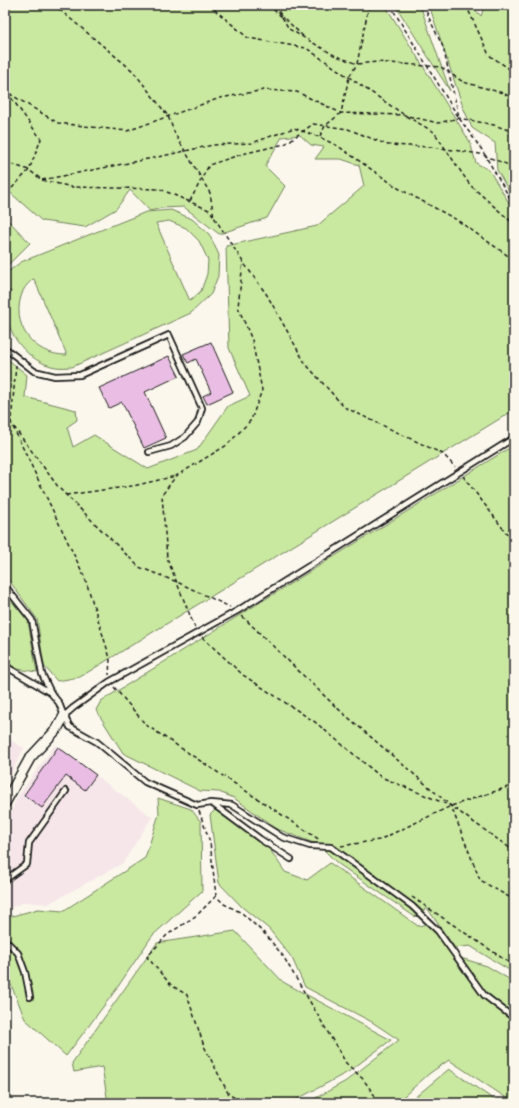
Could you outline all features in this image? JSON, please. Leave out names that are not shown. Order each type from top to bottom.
[{"type":"street","points":[[5,803],[30,758],[58,729],[64,716]]},
{"type":"lane","points":[[5,348],[34,371],[55,376],[80,375],[169,335],[202,408],[198,422],[185,437],[171,446],[149,452]]},
{"type":"lane","points":[[64,716],[109,682],[237,611],[514,438]]},
{"type":"lane","points":[[5,586],[32,620],[42,674],[50,694]]},
{"type":"lane","points":[[5,666],[50,694],[59,703],[70,727],[97,742],[145,782],[197,805],[211,803],[232,806],[282,837],[310,846],[332,847],[418,911],[438,931],[484,995],[514,1018]]},
{"type":"lane","points":[[5,880],[27,864],[29,843],[66,791]]},
{"type":"lane","points":[[211,803],[260,840],[291,859]]},
{"type":"lane","points":[[5,940],[18,953],[25,972],[30,998]]},
{"type":"path","points":[[54,5],[133,71],[168,116],[184,151],[210,194],[214,217]]},
{"type":"path","points":[[209,5],[248,38],[306,48],[404,115],[434,132],[470,185],[514,224]]},
{"type":"path","points":[[268,5],[308,40]]},
{"type":"path","points":[[275,5],[289,29],[334,55],[357,64],[377,62],[442,67],[463,82],[503,93],[514,99]]},
{"type":"path","points":[[319,137],[325,126],[341,113],[349,77],[357,64],[369,5]]},
{"type":"path","points":[[390,5],[459,118],[486,156],[514,205]]},
{"type":"path","points":[[424,5],[443,47],[459,118]]},
{"type":"path","points":[[466,5],[490,56],[514,72]]},
{"type":"path","points":[[5,88],[10,94],[58,123],[127,131],[220,98],[264,90],[297,92],[341,113],[404,115],[438,123],[459,118],[494,125],[514,132]]},
{"type":"path","points":[[5,190],[12,188],[29,170],[41,140],[10,96]]},
{"type":"path","points":[[190,202],[209,165],[242,154],[285,144],[313,124],[348,128],[388,145],[432,147],[480,154],[514,167]]},
{"type":"path","points":[[42,180],[213,144],[252,142],[294,128],[338,146],[398,188],[457,220],[514,260]]},
{"type":"path","points":[[5,162],[29,170],[42,180],[72,187],[160,189],[209,210],[243,262],[267,295],[305,363],[344,406],[443,454],[460,472],[514,543]]},
{"type":"path","points":[[5,335],[17,367],[12,423],[85,578],[110,658],[109,682],[146,725],[332,847],[379,840],[451,806],[514,785]]},
{"type":"path","points":[[5,414],[59,488],[139,567],[177,582],[237,611],[336,707],[451,806],[480,880],[514,900]]},
{"type":"path","points":[[66,495],[133,486],[176,476]]},
{"type":"path","points":[[197,805],[203,818],[210,842],[216,896],[224,904],[242,913],[266,935],[283,956],[346,1063],[364,1079],[380,1103]]},
{"type":"path","points":[[216,896],[197,915],[167,934],[147,957],[171,985],[187,996],[204,1046],[228,1093],[241,1103]]},
{"type":"path","points":[[410,896],[514,966]]},
{"type":"shaded area","points":[[5,737],[24,748],[5,787]]},
{"type":"shaded area","points":[[55,745],[152,817],[123,863],[48,904],[25,902],[5,910],[5,823],[18,796]]},
{"type":"green space","points":[[5,5],[385,5],[470,142],[476,163],[489,170],[514,211],[514,410],[80,677],[57,681],[44,666],[37,619],[5,575],[5,357],[27,375],[25,397],[76,410],[77,420],[67,427],[73,447],[94,435],[148,469],[197,450],[228,406],[250,396],[229,348],[226,246],[317,226],[364,186],[359,165],[341,159],[315,159],[324,147],[311,145],[300,135],[282,137],[265,166],[285,186],[267,218],[219,234],[184,207],[162,208],[150,211],[130,190],[116,209],[85,227],[42,221],[5,188]]},
{"type":"green space","points":[[395,5],[420,5],[450,91]]},
{"type":"green space","points":[[429,5],[471,5],[481,16],[484,7],[483,5],[514,5],[514,200],[497,170],[495,143],[472,128],[463,107]]},
{"type":"green space","points":[[171,210],[192,219],[209,234],[219,255],[218,276],[211,294],[191,313],[72,367],[58,367],[46,364],[37,360],[28,353],[14,336],[7,316],[7,305],[11,291],[5,292],[5,274],[21,262],[146,212]],"holes":[[[169,221],[186,228],[199,241],[208,260],[207,274],[201,291],[190,301],[156,223]],[[34,279],[67,355],[55,354],[34,344],[22,326],[19,315],[19,303],[24,289]]]},
{"type":"green space","points":[[5,217],[30,243],[5,268]]},
{"type":"green space","points":[[514,445],[514,973],[470,946],[455,948],[427,908],[415,917],[337,863],[319,845],[277,829],[234,798],[219,792],[200,791],[123,753],[96,710],[101,701]]},
{"type":"green space","points":[[5,593],[28,621],[37,672],[17,669],[5,661],[5,629],[7,626],[5,622]]},
{"type":"green space","points":[[158,798],[191,809],[201,822],[202,891],[152,936],[115,991],[66,1056],[25,1019],[5,970],[5,918],[38,909],[63,911],[145,858],[159,814]]},
{"type":"green space","points":[[215,810],[269,848],[285,872],[307,880],[330,863],[418,926],[428,924],[454,956],[487,966],[514,982],[514,1103],[449,1060],[430,1073],[396,1103],[307,1103],[346,1081],[399,1040],[372,1022],[305,987],[292,958],[269,929],[242,907],[219,883],[210,815]]},
{"type":"green space","points":[[235,931],[283,982],[391,1040],[348,1072],[290,1103],[108,1103],[102,1067],[74,1072],[72,1063],[157,943]]},
{"type":"green space","points":[[449,1069],[499,1103],[408,1103]]},
{"type":"building","points":[[211,342],[233,392],[207,404],[203,396],[211,392],[196,359],[188,363],[183,354]]},
{"type":"building","points":[[169,356],[179,376],[145,392],[166,438],[144,448],[122,402],[109,408],[99,388]]},
{"type":"building","points":[[58,747],[96,775],[85,790],[66,776],[42,808],[24,795]]}]
